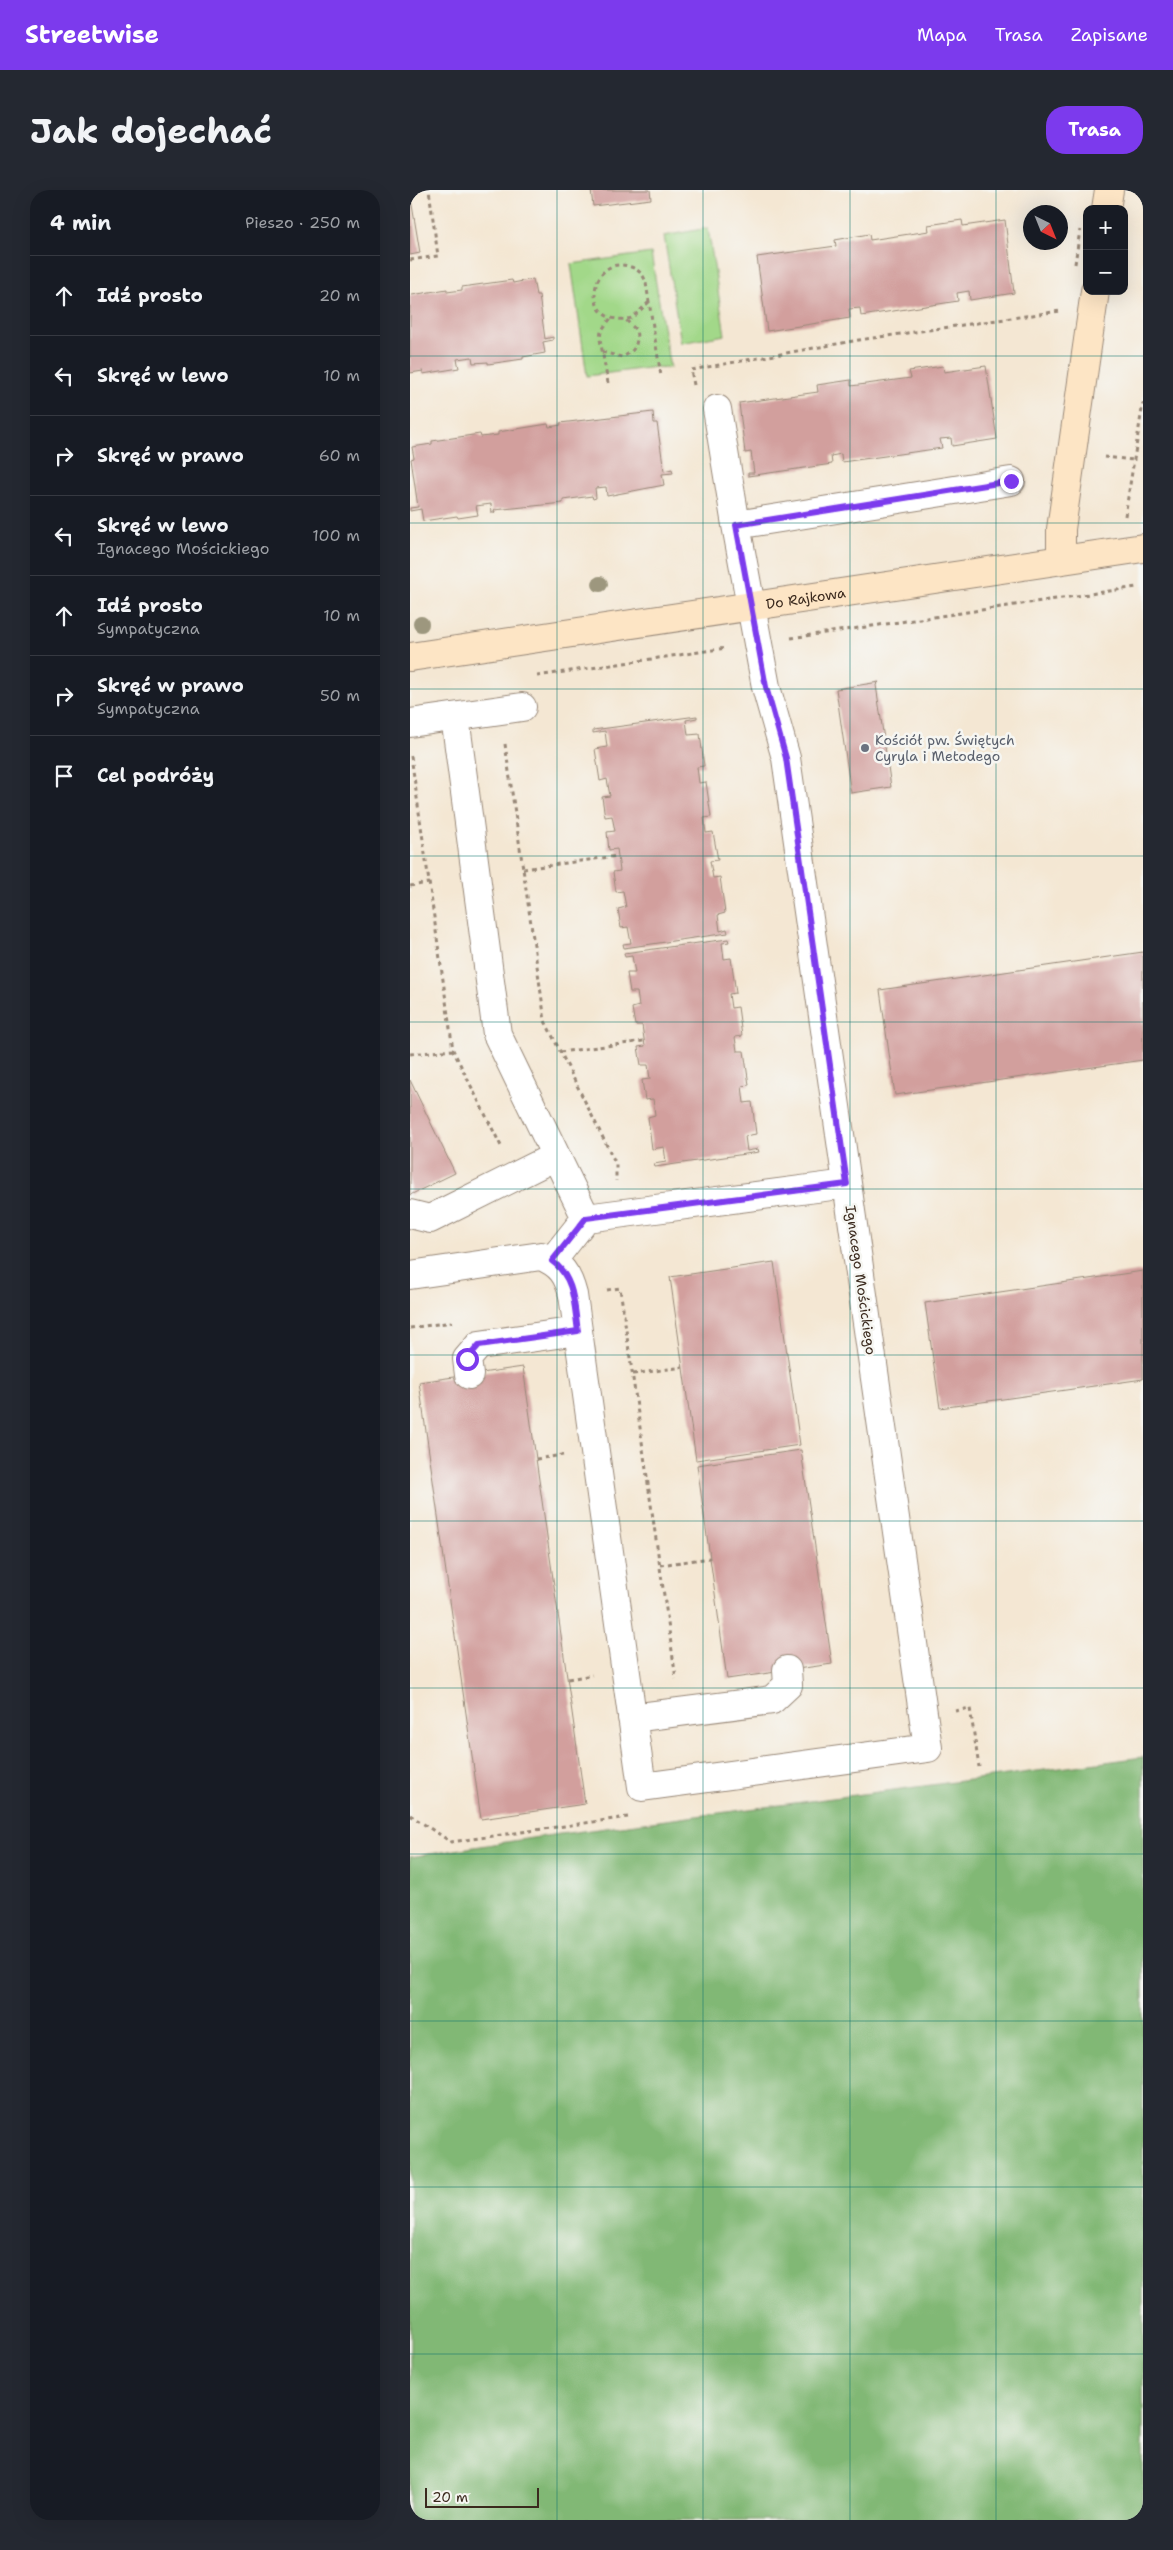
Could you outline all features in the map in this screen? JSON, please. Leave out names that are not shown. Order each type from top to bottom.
[{"type":"street","points":[[1107,205],[1109,190]]},
{"type":"street","points":[[1061,560],[1061,529],[1094,295]]},
{"type":"street","name":"Ignacego Mościckiego","points":[[632,1718],[642,1787],[928,1748],[786,758],[766,687],[750,606],[717,409]]},
{"type":"street","points":[[736,525],[1011,481]]},
{"type":"street","name":"Do Rajkowa","points":[[410,657],[1138,548]]},
{"type":"street","points":[[410,723],[522,706]]},
{"type":"street","points":[[456,717],[497,1034],[586,1218]]},
{"type":"street","points":[[410,1214],[430,1219],[556,1156]]},
{"type":"street","points":[[552,1261],[586,1218],[847,1184]]},
{"type":"street","points":[[410,1276],[541,1256],[562,1268],[569,1278],[573,1295],[632,1718],[772,1700],[788,1685],[786,1670]]},
{"type":"street","points":[[469,1375],[467,1359],[479,1345],[578,1331]]},
{"type":"path","points":[[410,260],[438,256],[429,190]]},
{"type":"path","points":[[649,302],[639,313],[626,319],[611,318],[603,313],[598,306],[594,291],[600,275],[606,270],[624,265],[639,271],[646,283],[661,376]]},
{"type":"path","points":[[694,388],[691,370],[868,339],[1063,311]]},
{"type":"path","points":[[608,383],[602,352],[602,331],[611,318]]},
{"type":"path","points":[[602,352],[622,357],[633,350],[637,344],[636,330],[626,319]]},
{"type":"path","points":[[1143,403],[1124,521],[1132,524],[1138,548],[1138,587],[1143,586]]},
{"type":"path","points":[[505,739],[545,1021],[616,1164],[614,1214]]},
{"type":"path","points":[[524,870],[618,856]]},
{"type":"path","points":[[410,886],[429,883]]},
{"type":"path","points":[[560,1052],[644,1041]]},
{"type":"path","points":[[410,1054],[453,1050]]},
{"type":"path","points":[[573,1295],[620,1288],[681,1712]]},
{"type":"path","points":[[633,1374],[684,1367]]},
{"type":"path","points":[[660,1565],[710,1558]]},
{"type":"path","points":[[923,1716],[970,1708],[979,1767]]},
{"type":"green space","points":[[708,228],[725,335],[681,343],[664,236]]},
{"type":"green space","points":[[651,253],[670,368],[656,367],[587,376],[571,264]]},
{"type":"green space","points":[[1143,1757],[1143,2520],[410,2520],[410,1857],[545,1836]]},
{"type":"building","points":[[591,190],[650,190],[651,199],[593,206]]},
{"type":"building","points":[[410,193],[420,253],[410,255]]},
{"type":"building","points":[[962,220],[963,226],[1005,220],[1014,293],[970,300],[969,291],[957,293],[958,301],[861,316],[860,308],[849,309],[850,318],[767,331],[757,257],[836,246],[835,240],[869,234],[870,240],[929,231],[928,225]]},
{"type":"building","points":[[533,279],[536,295],[539,295],[545,339],[553,337],[553,340],[543,342],[545,353],[523,357],[523,359],[488,364],[488,362],[473,363],[472,357],[457,359],[459,368],[423,374],[423,371],[410,373],[410,297],[412,295],[447,289],[447,292],[462,290],[462,287],[512,280],[513,283]]},
{"type":"building","points":[[943,366],[944,372],[986,366],[997,439],[952,446],[951,438],[940,439],[942,448],[842,462],[841,454],[831,456],[832,464],[748,476],[748,473],[754,473],[751,452],[745,453],[739,403],[818,392],[817,385],[851,380],[851,386],[911,378],[909,371]]},
{"type":"building","points":[[653,412],[654,423],[657,423],[664,471],[672,469],[673,473],[662,474],[664,485],[607,496],[606,487],[595,488],[596,498],[593,499],[592,496],[563,500],[563,503],[494,510],[495,513],[492,513],[491,504],[476,506],[478,515],[458,518],[457,516],[423,521],[421,509],[410,511],[410,508],[418,507],[411,459],[414,458],[412,447],[432,444],[432,441],[480,434],[481,437],[498,435],[498,432],[548,424],[549,427],[561,425],[560,423]]},
{"type":"building","name":"Kościół pw. Świętych Cyryla i Metodego","points":[[879,682],[876,685],[891,787],[851,793],[836,689]]},
{"type":"building","points":[[697,716],[697,718],[686,720],[688,735],[700,734],[704,766],[697,767],[699,783],[706,782],[711,817],[704,818],[706,833],[713,832],[718,860],[710,861],[713,878],[720,877],[725,913],[718,915],[720,931],[727,929],[728,933],[624,948],[623,944],[631,943],[628,927],[621,928],[618,909],[626,907],[623,891],[616,892],[613,872],[620,871],[617,849],[609,850],[607,832],[615,831],[612,816],[605,817],[602,797],[610,796],[607,779],[600,781],[595,749],[607,747],[605,731],[593,733],[593,730]]},
{"type":"building","points":[[728,939],[729,942],[722,943],[724,959],[731,958],[736,993],[729,994],[731,1008],[738,1007],[742,1036],[735,1037],[737,1051],[744,1051],[749,1085],[742,1086],[744,1103],[752,1102],[756,1134],[745,1136],[747,1151],[758,1149],[759,1152],[655,1167],[654,1164],[666,1162],[664,1147],[652,1149],[648,1117],[655,1115],[653,1099],[645,1100],[642,1080],[650,1079],[648,1065],[641,1065],[638,1047],[645,1046],[642,1025],[635,1025],[632,1008],[639,1006],[637,992],[630,992],[627,973],[635,973],[632,956],[625,957],[624,953]]},
{"type":"building","points":[[1143,952],[1143,1060],[895,1095],[880,990]]},
{"type":"building","points":[[410,1080],[455,1173],[410,1195]]},
{"type":"building","points":[[774,1262],[800,1445],[696,1460],[670,1277]]},
{"type":"building","points":[[1143,1271],[1143,1379],[940,1408],[925,1303]]},
{"type":"building","points":[[523,1367],[585,1804],[481,1819],[419,1382]]},
{"type":"building","points":[[801,1450],[832,1664],[727,1679],[697,1465]]},
{"type":"place","name":"Kościół pw. Świętych Cyryla i Metodego","points":[[865,748]]},
{"type":"route","points":[[467,1359],[479,1345],[578,1331],[569,1278],[562,1268],[552,1261],[586,1218],[847,1184],[786,758],[766,687],[736,525],[1011,481]]}]
